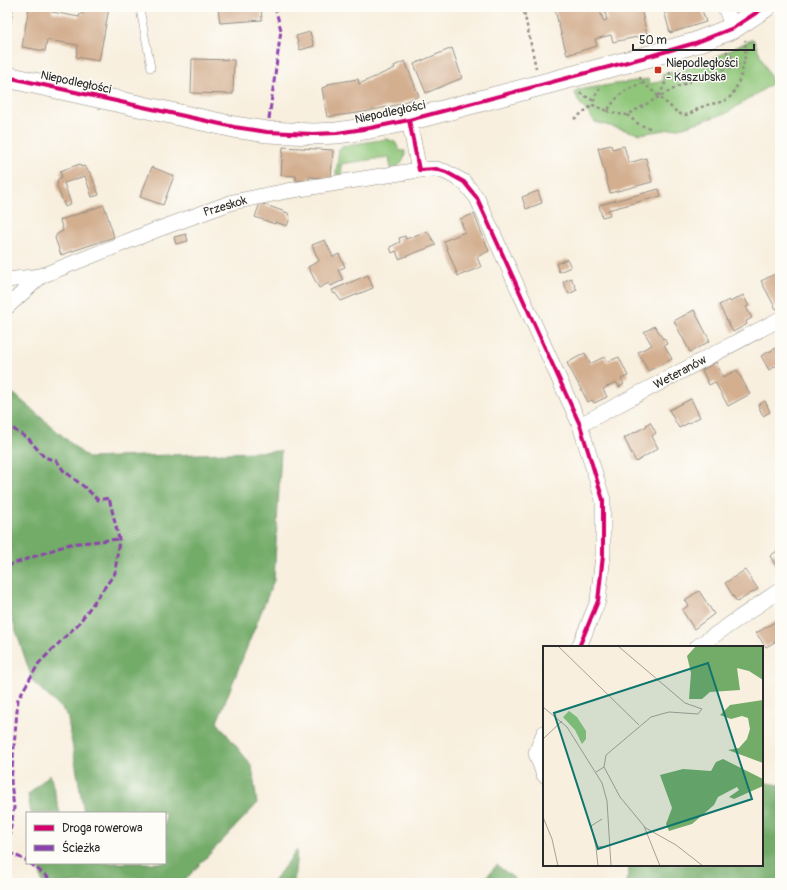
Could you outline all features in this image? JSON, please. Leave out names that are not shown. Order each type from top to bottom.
[{"type":"street","points":[[725,7],[739,34]]},
{"type":"street","name":"Niepodległości","points":[[7,77],[226,125],[267,132],[313,134],[337,132],[409,120],[694,43],[739,34],[765,7]]},
{"type":"street","points":[[409,120],[419,170]]},
{"type":"street","name":"Przeskok","points":[[7,280],[41,276],[156,230],[233,202],[287,191],[419,170],[436,169],[446,172],[464,182],[477,198],[580,425],[603,500],[603,555],[598,602],[579,646]]},
{"type":"street","name":"Przeskok","points":[[7,307],[41,276]]},
{"type":"street","name":"Weteranów","points":[[580,425],[780,319]]},
{"type":"street","points":[[698,646],[780,590]]},
{"type":"street","points":[[543,736],[536,753],[543,772]]},
{"type":"lane","points":[[7,24],[10,7]]},
{"type":"lane","points":[[137,7],[140,9],[151,68]]},
{"type":"path","points":[[523,7],[536,68]]},
{"type":"path","points":[[640,77],[641,81],[683,115],[687,115],[707,105],[727,100],[734,93],[742,70],[741,65],[746,47],[739,34]]},
{"type":"path","points":[[725,48],[741,65]]},
{"type":"path","points":[[626,115],[659,96],[706,75],[741,65]]},
{"type":"path","points":[[659,96],[670,70]]},
{"type":"path","points":[[607,111],[620,93],[643,82]]},
{"type":"path","points":[[574,119],[593,105],[601,83]]},
{"type":"path","points":[[593,105],[607,111],[626,115],[640,124],[650,128]]},
{"type":"green space","points":[[753,39],[773,83],[727,113],[683,127],[640,134],[595,122],[579,102],[575,93],[577,90],[648,79],[649,84],[663,81],[662,75],[702,64]]},
{"type":"green space","points":[[387,139],[395,142],[400,151],[405,151],[403,161],[397,167],[391,169],[389,157],[341,164],[342,175],[338,176],[336,174],[339,149],[342,146]]},
{"type":"green space","points":[[14,394],[88,458],[281,451],[274,580],[217,722],[252,766],[257,804],[182,883],[42,883],[39,864],[166,864],[166,812],[84,812],[67,714],[33,682],[7,604],[7,396]]},
{"type":"green space","points":[[50,774],[60,812],[31,812],[28,795]]},
{"type":"green space","points":[[763,782],[780,785],[780,883],[626,883],[630,866],[763,866]]},
{"type":"green space","points":[[297,850],[294,883],[272,883]]},
{"type":"green space","points":[[497,865],[515,879],[516,883],[481,883]]},
{"type":"building","points":[[29,7],[53,7],[52,12],[79,17],[80,14],[83,14],[85,7],[109,8],[99,61],[76,57],[78,45],[47,40],[45,51],[22,47]]},
{"type":"building","points":[[261,7],[262,20],[220,23],[218,8]]},
{"type":"building","points":[[554,7],[599,7],[603,21],[607,20],[605,12],[636,7],[637,9],[641,8],[647,35],[613,42],[611,35],[595,39],[597,46],[567,55]]},
{"type":"building","points":[[663,7],[701,7],[706,22],[670,33]]},
{"type":"building","points":[[310,32],[314,46],[300,50],[296,36]]},
{"type":"building","points":[[452,48],[462,78],[426,93],[414,64]]},
{"type":"building","points":[[192,59],[234,60],[233,94],[191,93]]},
{"type":"building","points":[[405,61],[419,96],[396,105],[364,112],[327,117],[322,88],[328,86],[328,84],[358,79],[359,84],[395,68],[394,66]]},
{"type":"building","points":[[611,145],[612,149],[624,146],[629,163],[646,158],[652,182],[610,193],[598,148]]},
{"type":"building","points":[[283,147],[333,150],[331,178],[309,177],[308,181],[296,180],[296,176],[281,175]]},
{"type":"building","points":[[80,164],[81,167],[84,166],[91,174],[99,195],[92,197],[85,176],[64,183],[71,204],[65,207],[57,186],[58,179],[62,177],[60,171]]},
{"type":"building","points":[[152,167],[174,176],[163,205],[140,197]]},
{"type":"building","points":[[659,189],[661,196],[608,210],[610,215],[602,217],[599,205]]},
{"type":"building","points":[[538,191],[542,203],[526,209],[522,197]]},
{"type":"building","points":[[260,203],[288,213],[290,218],[287,226],[275,222],[275,224],[255,217]]},
{"type":"building","points":[[104,205],[114,237],[61,255],[55,238],[57,234],[63,231],[60,220]]},
{"type":"building","points":[[474,214],[489,251],[477,257],[481,267],[458,276],[444,241],[465,232],[460,219]]},
{"type":"building","points":[[427,231],[436,245],[399,259],[396,251],[392,253],[390,247],[400,242],[399,238],[405,236],[406,239]]},
{"type":"building","points":[[186,234],[188,241],[176,244],[174,237]]},
{"type":"building","points":[[325,240],[333,257],[339,254],[345,267],[338,270],[343,280],[331,286],[329,283],[319,288],[308,267],[319,261],[312,245]]},
{"type":"building","points":[[567,259],[571,267],[559,272],[556,264]]},
{"type":"building","points":[[775,274],[780,282],[780,307],[776,309],[761,281]]},
{"type":"building","points":[[368,275],[373,288],[341,301],[332,290]]},
{"type":"building","points":[[571,278],[577,290],[569,294],[563,282]]},
{"type":"building","points":[[743,295],[749,306],[746,307],[752,318],[746,321],[747,324],[733,332],[719,305],[729,300],[730,302]]},
{"type":"building","points":[[694,310],[710,341],[690,352],[674,321]]},
{"type":"building","points":[[655,326],[663,339],[664,338],[667,344],[664,345],[672,359],[648,371],[638,352],[652,345],[644,332]]},
{"type":"building","points":[[780,346],[780,364],[769,370],[761,356]]},
{"type":"building","points":[[585,353],[590,364],[604,357],[607,362],[619,357],[628,376],[621,379],[624,384],[619,387],[616,382],[603,389],[607,397],[594,403],[592,400],[588,402],[567,363]]},
{"type":"building","points":[[716,362],[723,377],[737,370],[750,394],[728,406],[715,382],[709,385],[702,370]]},
{"type":"building","points":[[691,399],[700,417],[679,428],[669,410]]},
{"type":"building","points":[[765,401],[770,412],[763,416],[758,405]]},
{"type":"building","points":[[650,422],[656,433],[652,436],[658,448],[636,462],[624,438],[647,426],[646,425]]},
{"type":"building","points":[[780,549],[780,572],[770,556]]},
{"type":"building","points":[[745,570],[758,589],[737,602],[725,583]]},
{"type":"building","points":[[699,591],[714,614],[694,629],[682,610],[689,605],[685,600]]},
{"type":"building","points":[[780,619],[780,639],[766,647],[756,633]]},
{"type":"marked path","points":[[269,119],[281,30],[275,7]]},
{"type":"marked path","points":[[7,422],[16,431],[28,438],[44,457],[57,461],[63,470],[98,500],[109,498],[119,539],[115,573],[79,623],[39,663],[18,699],[11,782],[14,808],[9,839],[11,853],[26,860]]},
{"type":"marked path","points":[[7,566],[70,544],[119,539]]},
{"type":"marked path","points":[[31,864],[55,883]]},
{"type":"cycle path","points":[[7,77],[234,127],[267,132],[313,134],[337,133],[409,120],[695,43],[733,28],[765,7]]},
{"type":"cycle path","points":[[409,120],[419,170],[436,169],[446,172],[464,182],[477,198],[580,425],[603,500],[603,555],[598,601],[579,646]]},
{"type":"place","name":"Niepodległości - Kaszubska","points":[[658,70]]}]
